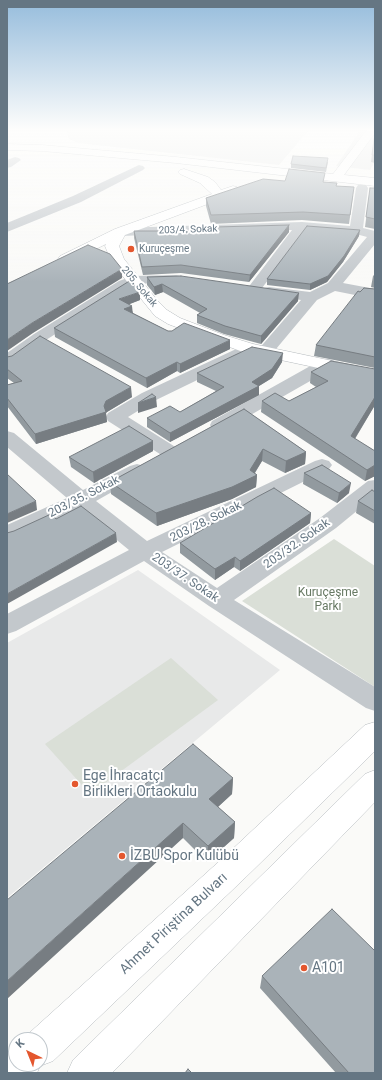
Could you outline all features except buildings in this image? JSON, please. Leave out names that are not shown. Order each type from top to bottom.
[{"type":"main road","points":[[206,181],[212,185],[269,181]]},
{"type":"main road","points":[[219,181],[229,184]]},
{"type":"main road","points":[[223,181],[229,184]]},
{"type":"main road","points":[[56,264],[120,232],[229,184],[254,181]]},
{"type":"main road","points":[[284,181],[369,189]]},
{"type":"main road","name":"205. Sokak","points":[[120,232],[112,246],[113,252],[122,268],[161,313],[174,321],[218,338],[257,349],[375,374]]},
{"type":"main road","name":"Ahmet Piriştina Bulvarı","points":[[48,1041],[236,867],[375,733]]},
{"type":"main road","points":[[86,1073],[375,783]]},
{"type":"street","points":[[7,228],[77,199],[112,181]]},
{"type":"street","points":[[356,230],[369,189]]},
{"type":"street","points":[[302,226],[247,288],[312,297]]},
{"type":"street","name":"203/4. Sokak","points":[[120,232],[302,226],[356,230],[375,235]]},
{"type":"street","points":[[129,387],[148,397],[257,349],[312,297],[333,286],[357,259],[375,235]]},
{"type":"street","points":[[7,361],[46,341],[124,284],[133,280],[189,280]]},
{"type":"street","points":[[333,286],[375,294]]},
{"type":"street","points":[[204,433],[251,416],[327,364]]},
{"type":"street","name":"203/35. Sokak","points":[[7,534],[81,500],[177,448],[115,417],[148,397]]},
{"type":"street","name":"203/37. Sokak","points":[[7,437],[81,500],[146,551],[217,600],[375,700]]},
{"type":"street","name":"203/28. Sokak","points":[[7,625],[146,551],[284,485],[328,469],[302,452]]},
{"type":"street","name":"203/32. Sokak","points":[[217,600],[328,523],[365,488]]},
{"type":"shaded area","name":"Ege İhracatçı Birlikleri Ortaokulu","points":[[138,570],[280,670],[7,898],[7,643]]},
{"type":"green space","name":"Kuruçeşme Parkı","points":[[334,539],[375,566],[375,687],[242,601]]},
{"type":"green space","points":[[171,658],[218,700],[90,794],[45,744]]},
{"type":"place","name":"Kuruçeşme","points":[[131,249]]},
{"type":"place","name":"Ege İhracatçı Birlikleri Ortaokulu","points":[[75,784]]},
{"type":"place","name":"İZBU Spor Kulübü","points":[[122,856]]},
{"type":"place","name":"A101","points":[[304,968]]}]
